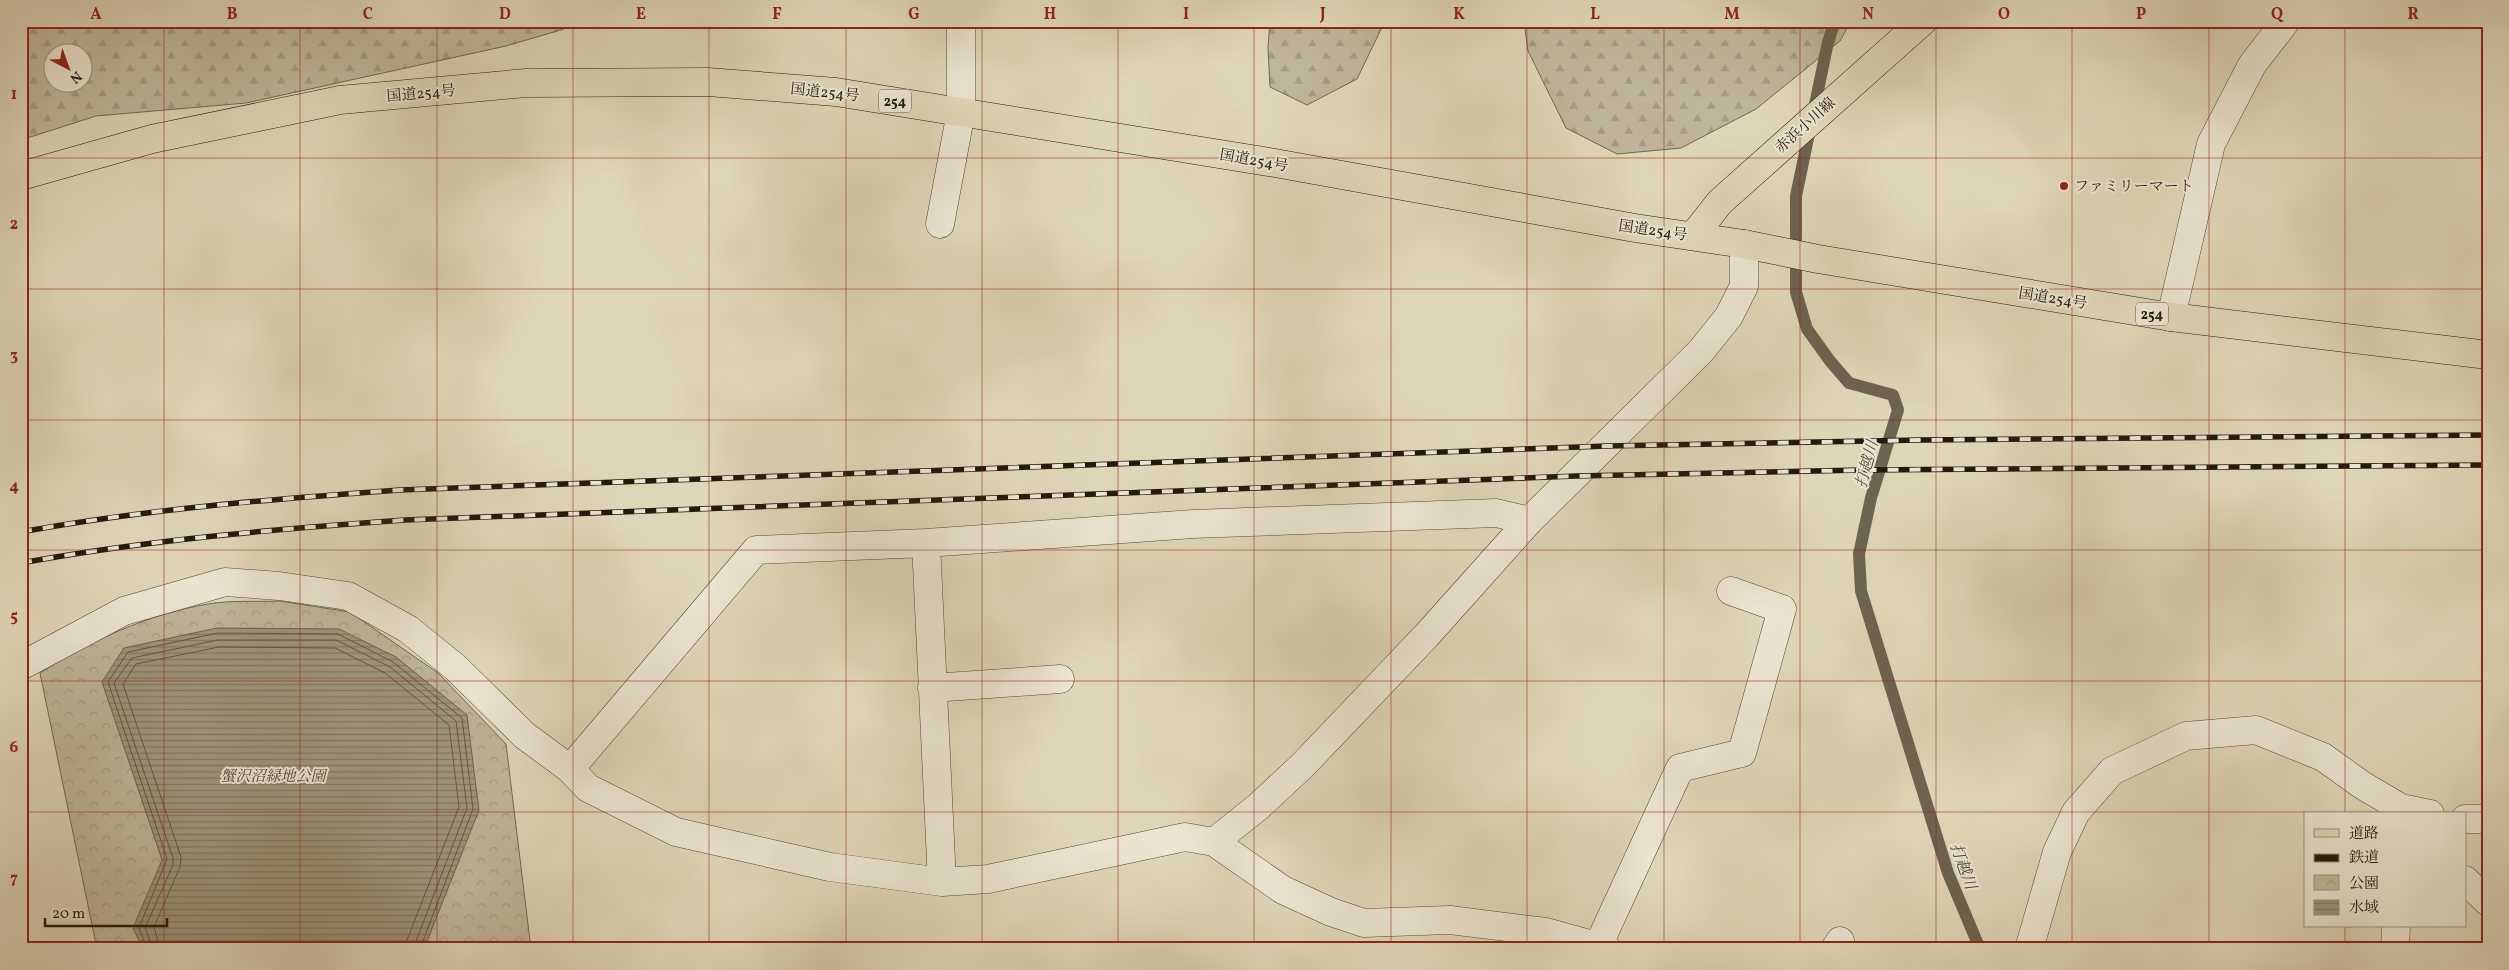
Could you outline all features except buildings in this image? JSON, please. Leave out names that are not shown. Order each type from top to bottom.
[{"type":"main road","name":"赤浜小川線","points":[[1693,236],[1720,202],[1923,21]]},
{"type":"main road","name":"国道254号","points":[[21,176],[152,139],[340,100],[526,83],[708,82],[836,92],[961,112],[1284,165],[1626,226],[1756,247],[1818,260],[2171,317],[2488,355]]},
{"type":"street","points":[[940,224],[961,112],[961,21]]},
{"type":"street","points":[[2171,317],[2211,144],[2252,65],[2286,21]]},
{"type":"street","points":[[1214,842],[1259,806],[1303,765],[1426,636],[1529,521],[1694,358],[1729,316],[1744,286],[1756,247]]},
{"type":"street","points":[[570,769],[756,550],[926,543],[1193,524],[1496,513],[1529,521]]},
{"type":"street","points":[[926,543],[942,882]]},
{"type":"street","points":[[21,666],[124,611],[225,582],[279,586],[348,596],[408,629],[455,667],[524,734],[570,769],[588,788],[676,832],[830,867],[942,882],[988,878],[1185,837],[1214,842],[1283,890],[1332,912],[1364,923],[1450,920],[1546,932],[1602,948],[1680,768],[1742,752],[1782,609],[1731,591]]},
{"type":"street","points":[[932,688],[1060,679]]},
{"type":"street","points":[[2029,949],[2057,852],[2076,812],[2112,771],[2186,736],[2256,730],[2323,757],[2362,785],[2415,812]]},
{"type":"street","points":[[2466,819],[2488,819]]},
{"type":"street","points":[[2466,881],[2488,902]]},
{"type":"street","points":[[2395,949],[2396,928]]},
{"type":"green space","points":[[21,21],[568,21],[564,29],[506,46],[246,103],[96,116],[21,140]]},
{"type":"green space","points":[[1270,21],[1385,21],[1357,79],[1307,105],[1270,87],[1268,48]]},
{"type":"green space","points":[[1524,21],[1851,21],[1840,41],[1756,109],[1681,148],[1617,154],[1566,128],[1528,51]]},
{"type":"green space","name":"蟹沢沼緑地公園","points":[[280,601],[350,612],[438,673],[506,744],[531,949],[97,949],[40,673],[79,650],[120,630],[163,615],[208,604]]},
{"type":"water","name":"蟹沢沼緑地公園","points":[[217,628],[339,629],[396,657],[467,715],[479,810],[424,949],[143,949],[133,928],[162,860],[102,682],[124,648]]},
{"type":"waterway","name":"打越川","points":[[1835,21],[1828,42],[1796,196],[1796,292],[1807,329],[1849,383],[1893,395],[1898,410],[1871,498],[1859,554],[1861,591],[1948,873],[1980,949]]},
{"type":"railway","points":[[21,532],[163,511],[257,501],[400,490],[1607,446],[1921,440],[2488,435]]},
{"type":"railway","points":[[21,563],[116,548],[212,536],[405,520],[1576,476],[1863,470],[2488,465]]},
{"type":"place","name":"ファミリーマート","points":[[2064,186]]}]
